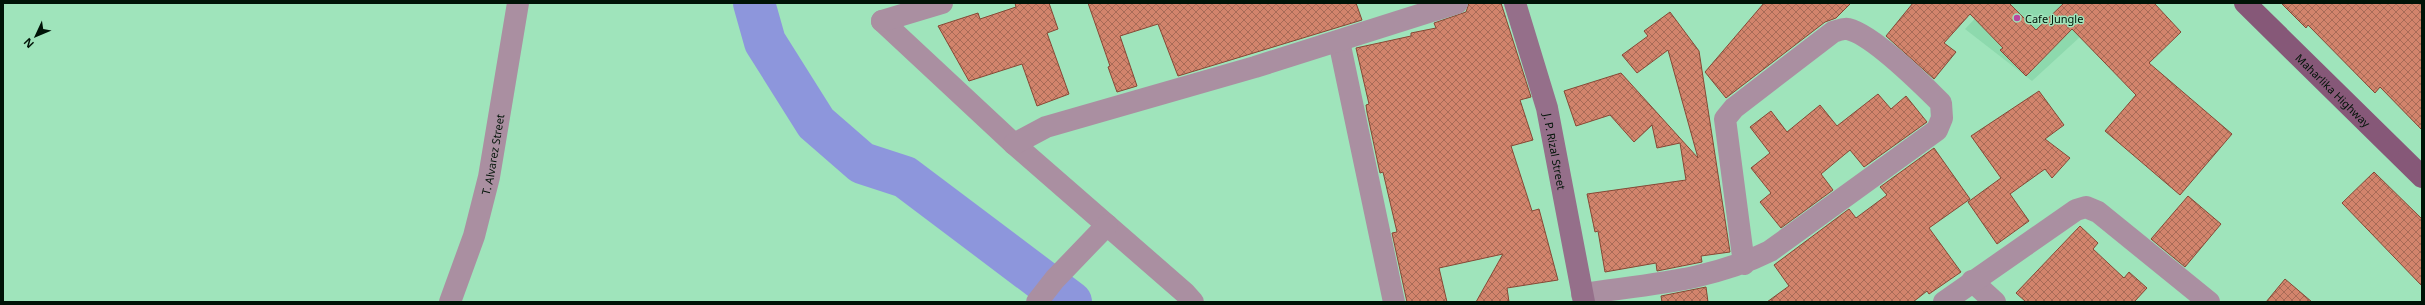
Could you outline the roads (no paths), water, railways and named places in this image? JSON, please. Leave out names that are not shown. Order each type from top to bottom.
[{"type":"main road","name":"J. P. Rizal Street","points":[[1514,3],[1547,108],[1583,298]]},
{"type":"main road","name":"Maharlika Highway","points":[[2245,3],[2422,177]]},
{"type":"street","name":"T. Alvarez Street","points":[[450,302],[474,236],[489,177],[518,3]]},
{"type":"street","points":[[942,3],[882,21],[1014,144],[1185,293],[1193,302]]},
{"type":"street","points":[[1014,144],[1046,127],[1255,67],[1457,3]]},
{"type":"street","points":[[1583,298],[1709,275],[1744,264],[1770,250],[1937,130],[1942,118],[1941,103],[1902,65],[1857,33],[1846,29],[1833,32],[1734,108],[1725,118],[1744,264]]},
{"type":"street","points":[[1339,41],[1394,302]]},
{"type":"street","points":[[1944,302],[2076,210],[2086,208],[2098,212],[2209,302]]},
{"type":"street","points":[[1037,302],[1055,279],[1107,225]]},
{"type":"street","points":[[1972,282],[1995,302]]},
{"type":"waterway","points":[[754,3],[765,42],[816,123],[862,163],[905,177],[1071,302]]},
{"type":"place","name":"Cafe Jungle","points":[[2017,18]]}]
